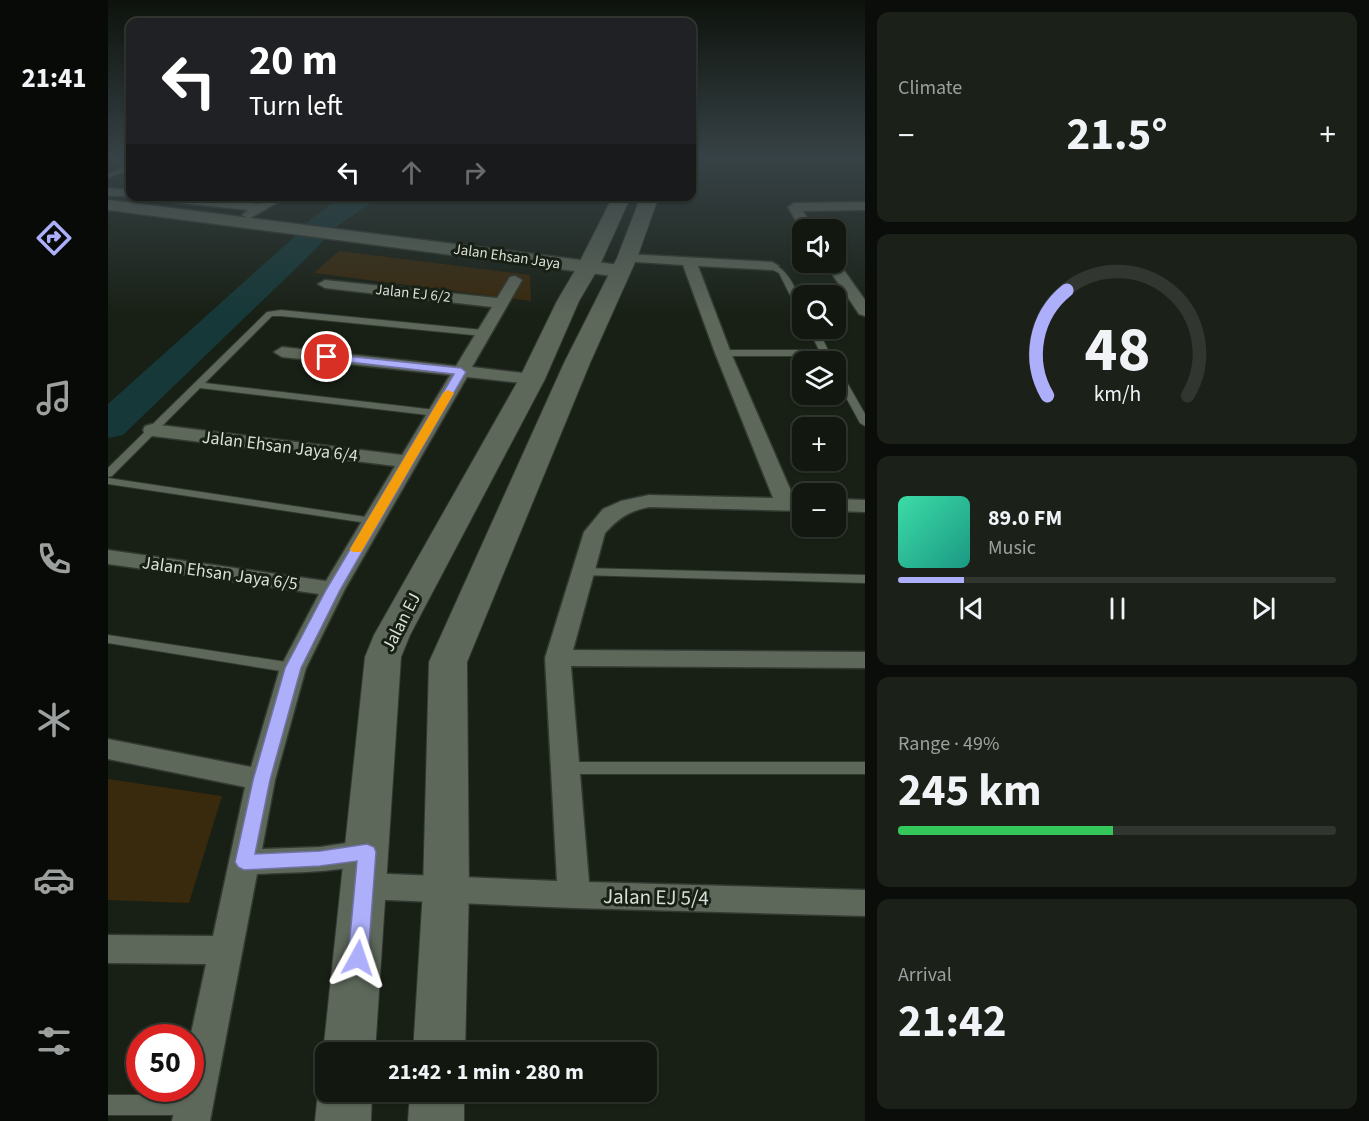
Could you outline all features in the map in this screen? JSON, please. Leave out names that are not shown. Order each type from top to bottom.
[{"type":"main road","points":[[612,266],[604,235],[615,211]]},
{"type":"main road","points":[[439,1042],[446,889],[448,662],[568,385],[612,266],[642,211]]},
{"type":"main road","name":"Jalan EJ","points":[[350,1042],[383,657],[392,635],[532,379],[568,301],[612,266]]},
{"type":"main road","points":[[343,1121],[344,1102]]},
{"type":"main road","points":[[436,1121],[437,1102]]},
{"type":"street","name":"Jalan Ehsan Jaya","points":[[155,211],[235,222],[260,216],[372,239],[612,266]]},
{"type":"street","points":[[246,211],[260,216],[265,211]]},
{"type":"street","points":[[492,254],[570,254],[586,249],[604,235]]},
{"type":"street","points":[[472,252],[557,273],[565,279],[568,301]]},
{"type":"street","points":[[688,261],[723,353],[792,501]]},
{"type":"street","points":[[612,266],[688,261],[772,266]]},
{"type":"street","points":[[839,273],[865,311]]},
{"type":"street","points":[[192,1113],[261,780],[293,668],[333,590],[515,280]]},
{"type":"street","name":"Jalan EJ 6/2","points":[[325,284],[501,303]]},
{"type":"street","points":[[282,352],[532,379]]},
{"type":"street","name":"Jalan Ehsan Jaya 6/4","points":[[152,430],[408,462]]},
{"type":"street","points":[[574,895],[558,658],[595,532],[611,514],[628,505],[669,500],[792,505]]},
{"type":"street","points":[[846,505],[865,506]]},
{"type":"street","name":"Jalan Ehsan Jaya 6/5","points":[[108,557],[333,590]]},
{"type":"street","points":[[558,658],[865,660]]},
{"type":"street","points":[[108,749],[261,780]]},
{"type":"street","name":"Jalan EJ 5/4","points":[[244,862],[320,859],[446,889],[865,903]]},
{"type":"street","points":[[108,949],[226,950]]},
{"type":"lane","points":[[772,266],[782,272],[792,292]]},
{"type":"lane","points":[[108,474],[268,315],[274,313],[483,333]]},
{"type":"lane","points":[[723,353],[792,356]]},
{"type":"lane","points":[[197,386],[436,413]]},
{"type":"lane","points":[[846,390],[865,423]]},
{"type":"lane","points":[[108,481],[373,521]]},
{"type":"lane","points":[[583,572],[865,579]]},
{"type":"lane","points":[[108,639],[293,668]]},
{"type":"lane","points":[[564,768],[865,768]]},
{"type":"lane","points":[[108,1105],[192,1113]]},
{"type":"shaded area","points":[[339,251],[530,275],[531,301],[314,273]]},
{"type":"shaded area","points":[[108,779],[222,796],[189,903],[108,900]]},
{"type":"waterway","points":[[108,426],[304,244],[322,224],[340,211]]},
{"type":"slow traffic","points":[[356,549],[448,393]]},
{"type":"route","points":[[327,357],[461,372],[333,590],[293,668],[261,780],[244,862],[320,859],[367,852],[358,958]]}]
